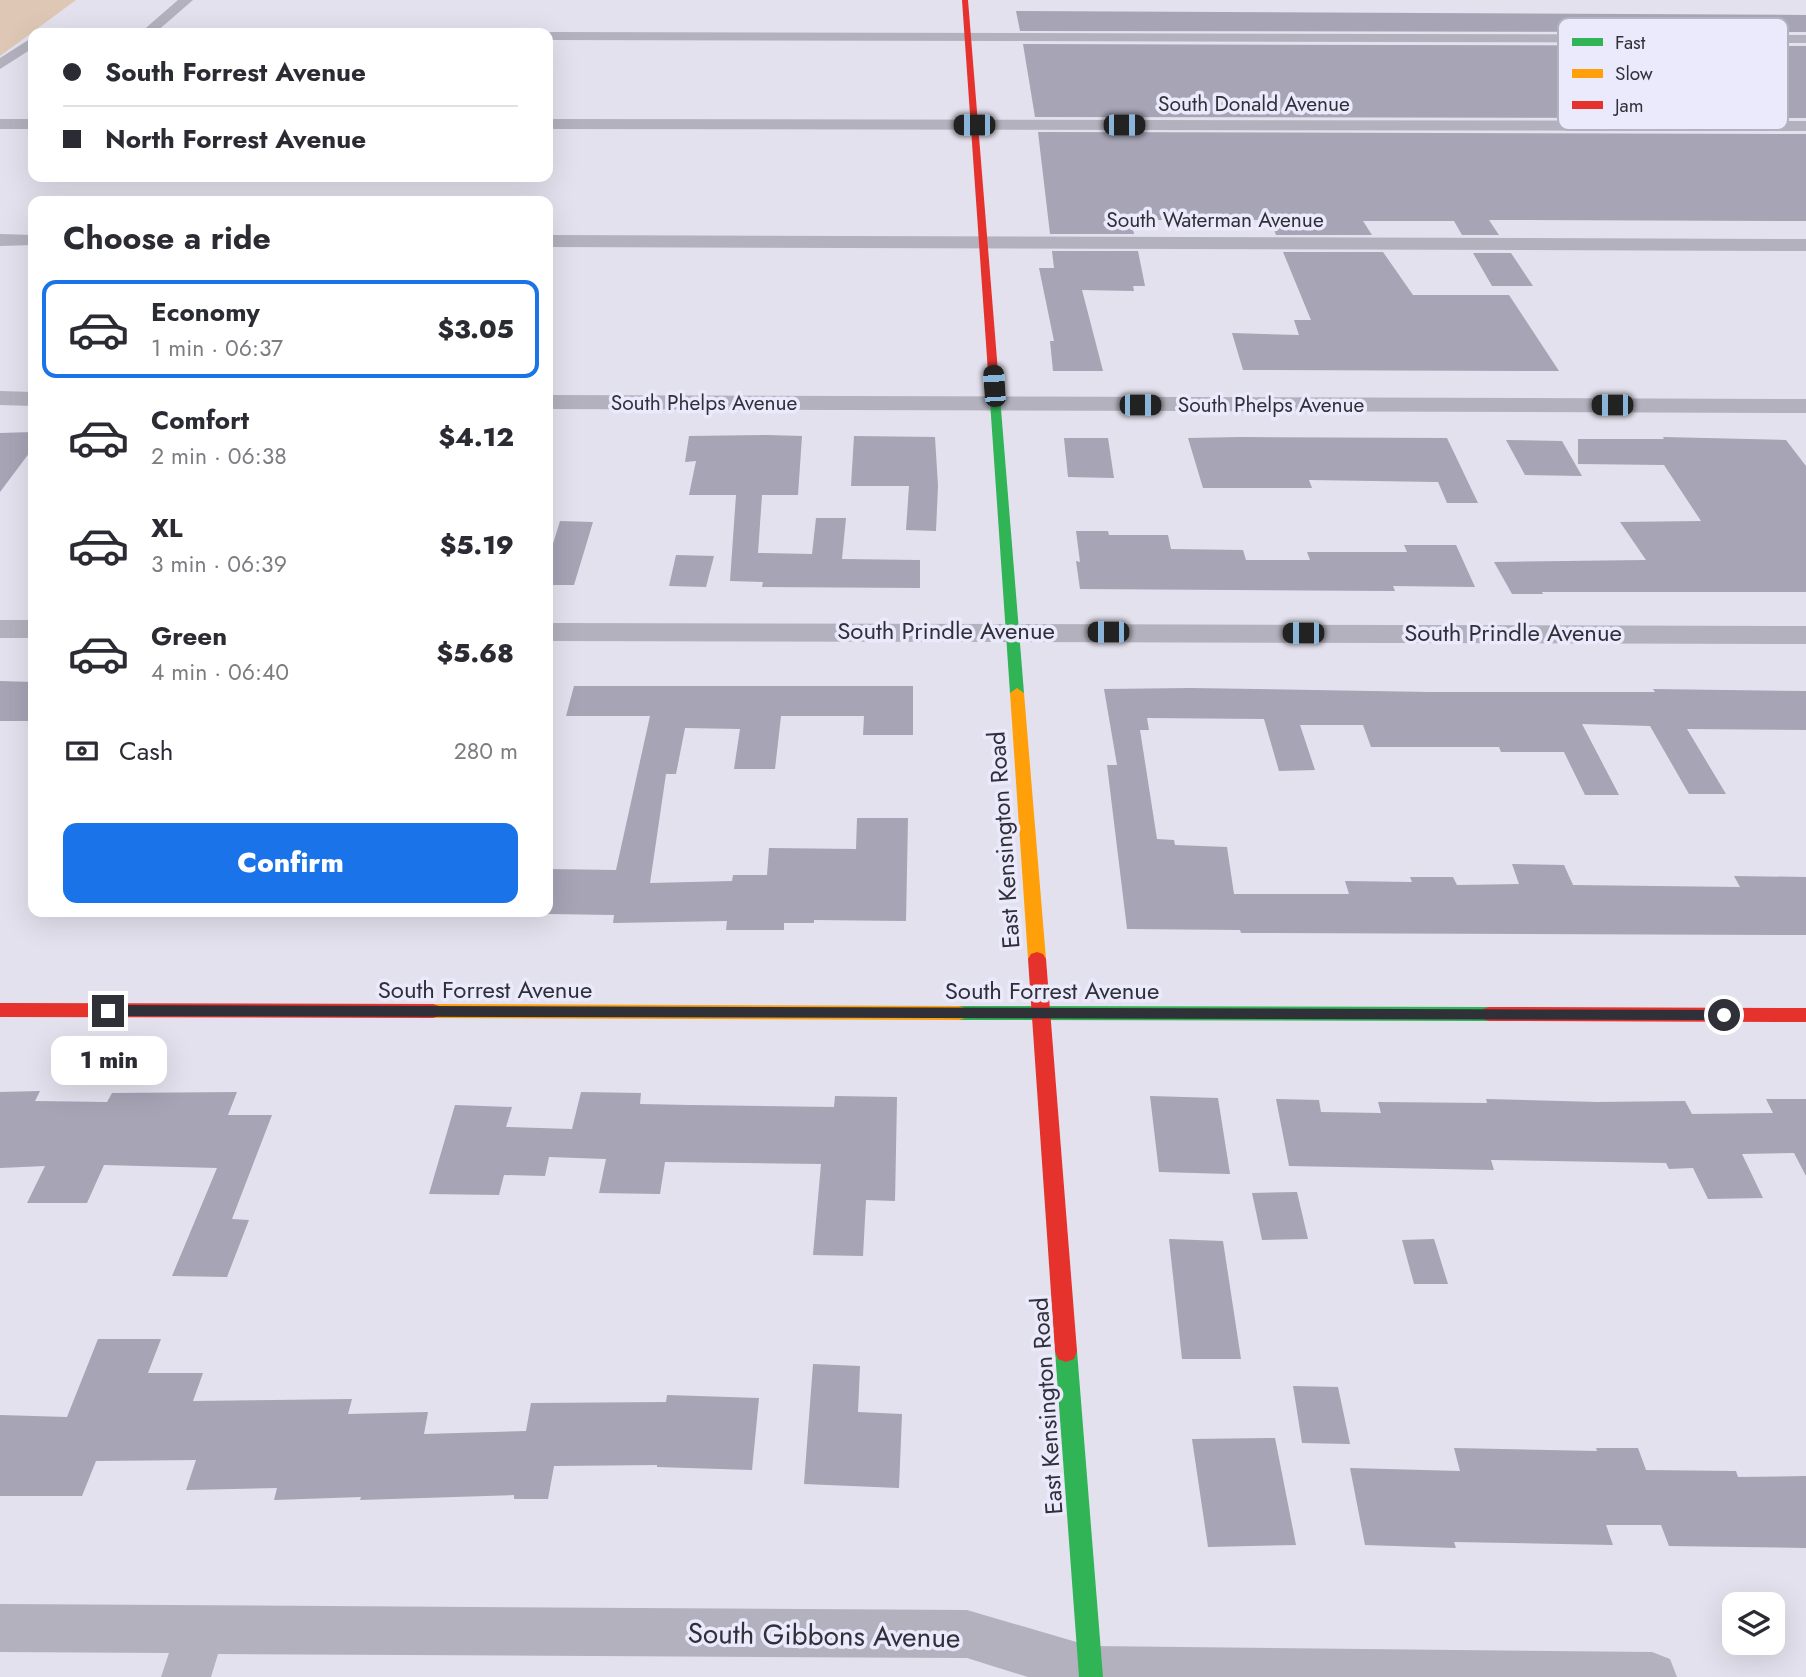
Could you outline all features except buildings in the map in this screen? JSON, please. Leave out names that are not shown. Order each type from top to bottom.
[{"type":"main road","name":"East Kensington Road","points":[[965,0],[1091,1674]]},
{"type":"main road","name":"South Forrest Avenue","points":[[0,1010],[1806,1015]]},
{"type":"street","points":[[153,28],[186,0]]},
{"type":"street","points":[[553,36],[1558,39]]},
{"type":"street","points":[[1788,39],[1806,39]]},
{"type":"street","points":[[0,65],[28,45]]},
{"type":"street","points":[[0,124],[28,124]]},
{"type":"street","name":"South Donald Avenue","points":[[553,124],[1558,126]]},
{"type":"street","name":"South Donald Avenue","points":[[1788,126],[1806,126]]},
{"type":"street","points":[[0,240],[28,240]]},
{"type":"street","name":"South Waterman Avenue","points":[[553,242],[1806,245]]},
{"type":"street","points":[[0,398],[28,399]]},
{"type":"street","name":"South Phelps Avenue","points":[[558,402],[1806,406]]},
{"type":"street","points":[[0,629],[28,629]]},
{"type":"street","name":"South Prindle Avenue","points":[[553,632],[1806,635]]},
{"type":"street","name":"South Gibbons Avenue","points":[[0,1628],[967,1634],[1091,1674],[1651,1677]]},
{"type":"street","points":[[186,1677],[201,1631]]},
{"type":"shaded area","points":[[0,0],[76,0],[38,28],[28,28],[28,35],[0,56]]},
{"type":"traffic: fast","points":[[993,372],[1017,693]]},
{"type":"traffic: fast","points":[[959,1013],[1489,1014]]},
{"type":"traffic: fast","points":[[1066,1351],[1091,1677]]},
{"type":"traffic: slow","points":[[1017,693],[1037,959]]},
{"type":"traffic: slow","points":[[433,1011],[959,1013]]},
{"type":"traffic: jam","points":[[965,0],[993,372]]},
{"type":"traffic: jam","points":[[1037,959],[1066,1351]]},
{"type":"traffic: jam","points":[[0,1010],[433,1011]]},
{"type":"traffic: jam","points":[[1489,1014],[1806,1015]]},
{"type":"route","points":[[108,1011],[1724,1015]]}]
